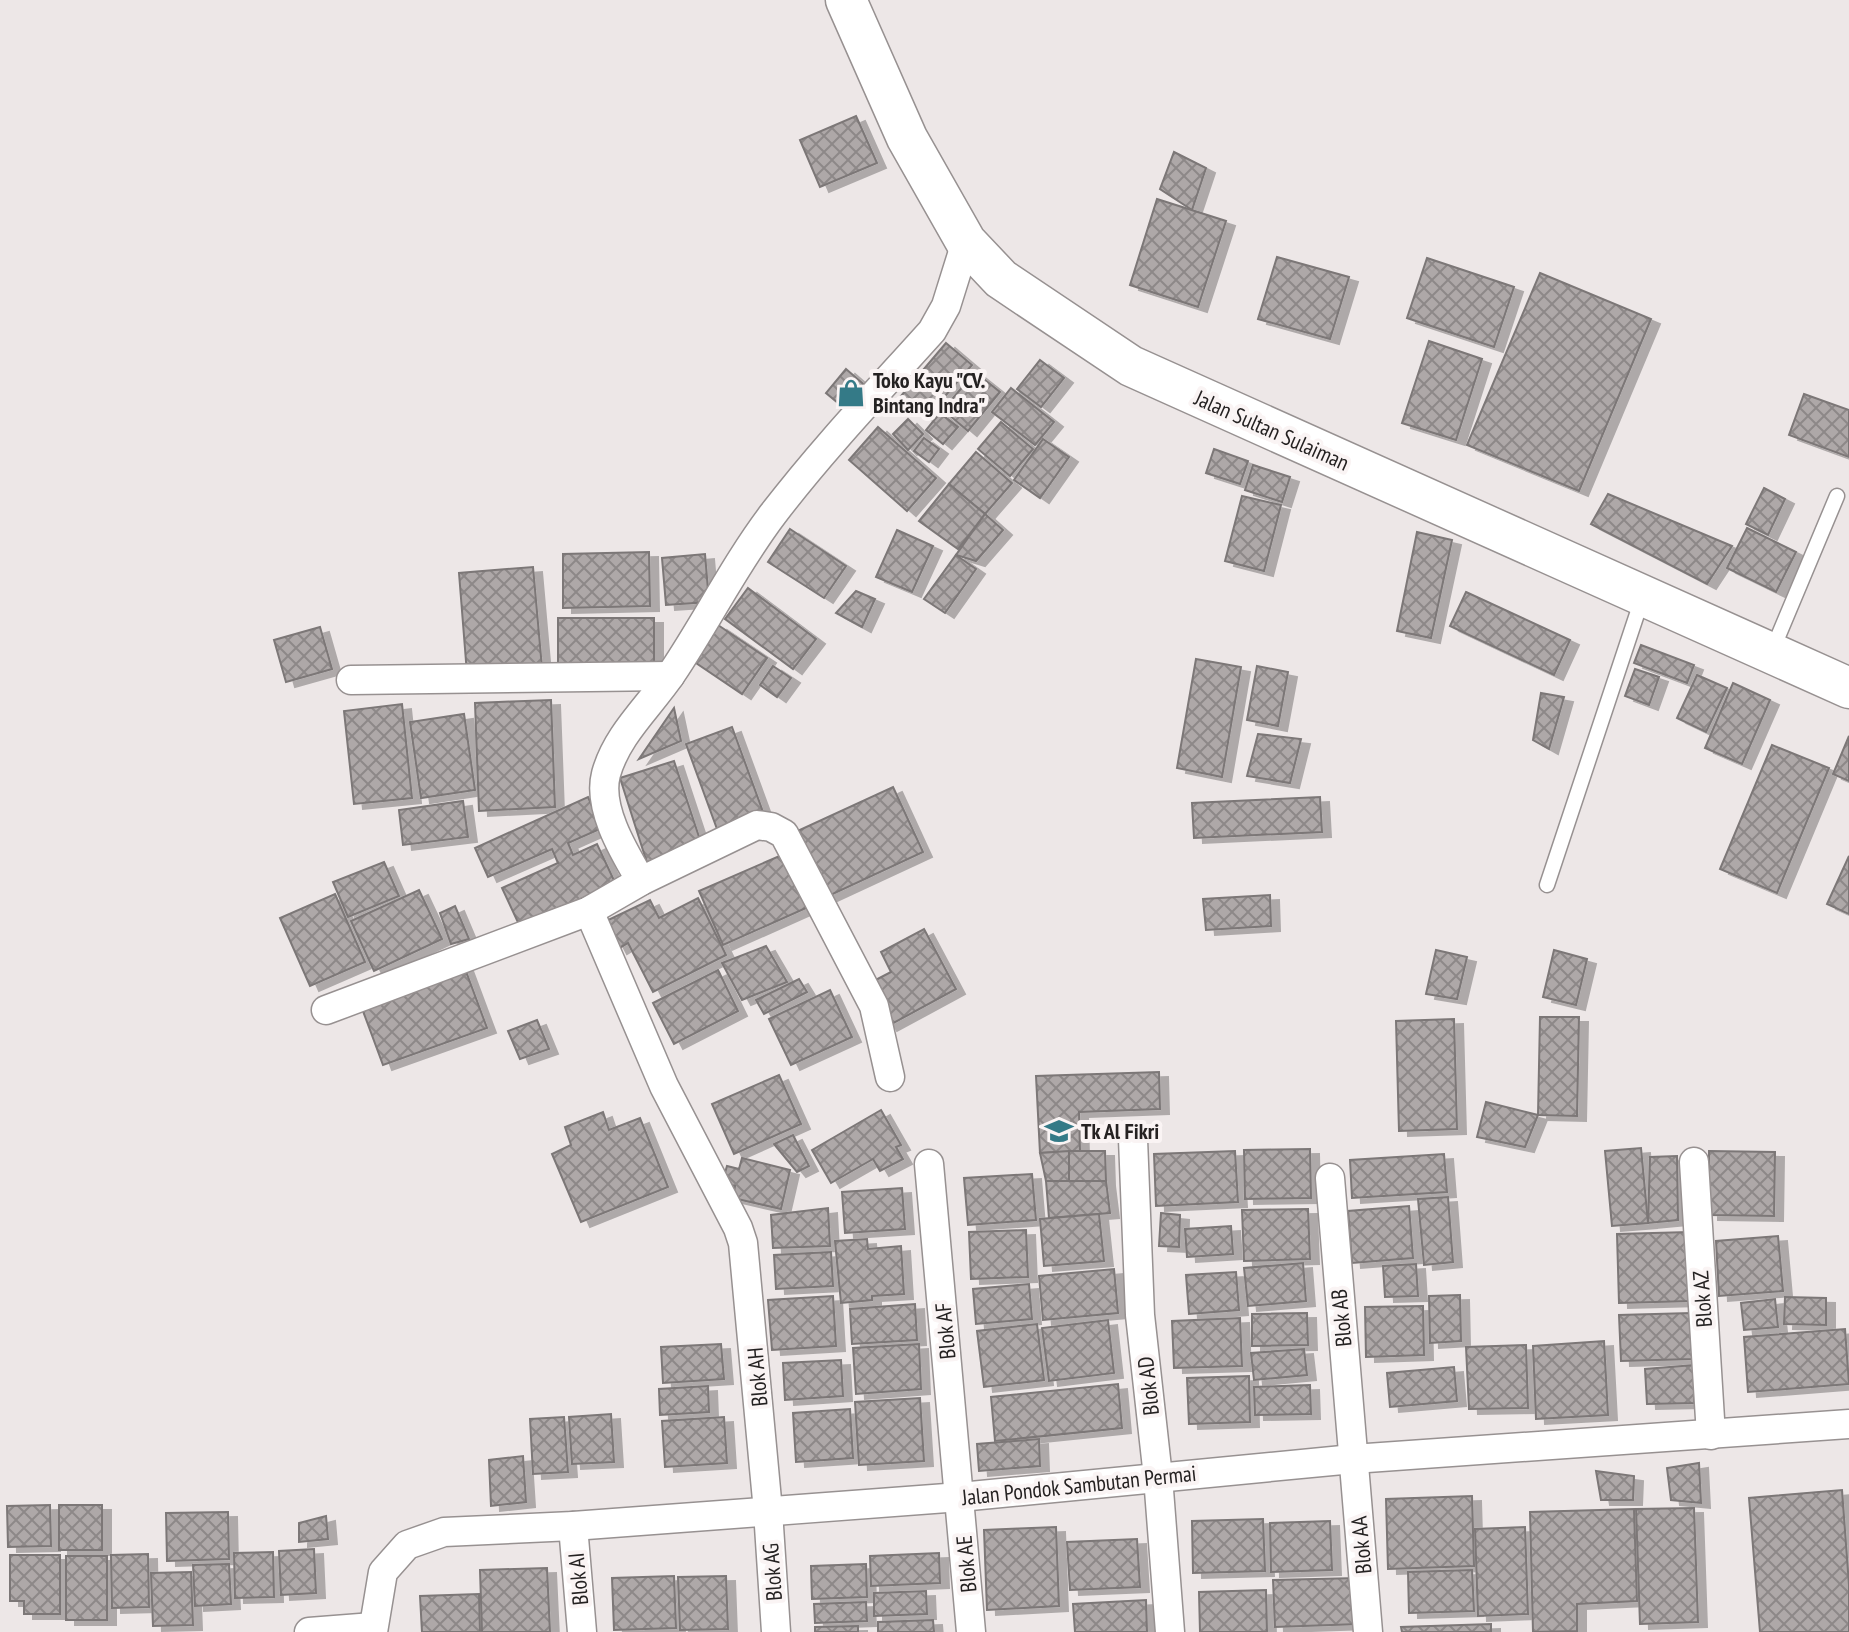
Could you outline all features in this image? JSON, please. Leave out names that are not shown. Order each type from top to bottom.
[{"type":"main road","name":"Jalan Sultan Sulaiman","points":[[846,0],[907,138],[966,242],[1001,279],[1131,366],[1849,688]]},
{"type":"street","points":[[641,881],[612,823],[605,797],[606,775],[616,750],[670,676],[771,517],[932,331],[946,306],[966,242]]},
{"type":"street","points":[[351,680],[670,676]]},
{"type":"street","points":[[326,1010],[589,911],[641,881],[757,825],[771,827],[784,834],[874,1006],[890,1077]]},
{"type":"street","name":"Blok AH","points":[[589,911],[664,1086],[740,1236],[768,1511]]},
{"type":"street","name":"Blok AD","points":[[1133,1139],[1140,1315],[1158,1477],[1170,1632]]},
{"type":"street","name":"Blok AZ","points":[[1694,1162],[1711,1435]]},
{"type":"street","name":"Blok AF","points":[[929,1164],[960,1497]]},
{"type":"street","name":"Blok AB","points":[[1330,1178],[1353,1459]]},
{"type":"street","name":"Jalan Pondok Sambutan Permai","points":[[373,1630],[383,1572],[407,1545],[444,1532],[573,1526],[960,1497],[1353,1459],[1849,1424]]},
{"type":"street","name":"Blok AA","points":[[1353,1459],[1368,1632]]},
{"type":"street","name":"Blok AE","points":[[960,1497],[971,1632]]},
{"type":"street","name":"Blok AG","points":[[768,1511],[776,1632]]},
{"type":"street","name":"Blok AI","points":[[573,1526],[582,1632]]},
{"type":"street","points":[[309,1632],[373,1630]]},
{"type":"lane","points":[[1771,655],[1837,496]]},
{"type":"lane","points":[[1547,885],[1643,596]]},
{"type":"building","points":[[856,116],[877,163],[820,187],[800,140]]},
{"type":"building","points":[[1174,152],[1206,168],[1192,210],[1160,189]]},
{"type":"building","points":[[1157,199],[1226,221],[1198,307],[1130,285]]},
{"type":"building","points":[[1277,257],[1349,277],[1330,339],[1258,319]]},
{"type":"building","points":[[1427,258],[1514,287],[1494,347],[1407,318]]},
{"type":"building","points":[[1540,273],[1651,319],[1579,491],[1467,445]]},
{"type":"building","points":[[1429,341],[1482,359],[1456,440],[1402,423]]},
{"type":"building","points":[[946,343],[972,365],[926,418],[901,396]]},
{"type":"building","points":[[1040,360],[1064,378],[1041,407],[1017,389]]},
{"type":"building","name":"Toko Kayu \"CV. Bintang Indra\"","points":[[846,369],[875,394],[855,417],[826,393]]},
{"type":"building","points":[[975,372],[1000,392],[968,431],[943,410]]},
{"type":"building","points":[[1011,388],[1054,422],[1035,445],[992,412]]},
{"type":"building","points":[[1804,394],[1849,410],[1849,457],[1789,435]]},
{"type":"building","points":[[940,413],[958,427],[943,444],[926,430]]},
{"type":"building","points":[[908,419],[923,434],[908,450],[893,434]]},
{"type":"building","points":[[1001,422],[1033,449],[1010,476],[978,449]]},
{"type":"building","points":[[878,427],[936,478],[907,511],[849,460]]},
{"type":"building","points":[[924,438],[939,449],[929,462],[914,451]]},
{"type":"building","points":[[1043,439],[1069,457],[1040,498],[1014,480]]},
{"type":"building","points":[[1214,449],[1248,461],[1240,484],[1206,473]]},
{"type":"building","points":[[976,452],[1012,483],[985,514],[949,484]]},
{"type":"building","points":[[1253,465],[1290,477],[1282,502],[1245,490]]},
{"type":"building","points":[[949,484],[985,514],[958,549],[919,521]]},
{"type":"building","points":[[1764,488],[1785,499],[1768,535],[1746,524]]},
{"type":"building","points":[[1608,494],[1732,546],[1707,584],[1591,524]]},
{"type":"building","points":[[1242,496],[1281,505],[1264,571],[1225,561]]},
{"type":"building","points":[[985,514],[1003,530],[976,561],[956,555]]},
{"type":"building","points":[[1747,528],[1796,552],[1776,592],[1727,568]]},
{"type":"building","points":[[790,529],[846,566],[824,598],[768,562]]},
{"type":"building","points":[[897,530],[933,546],[912,592],[876,577]]},
{"type":"building","points":[[1417,532],[1452,540],[1431,638],[1397,631]]},
{"type":"building","points":[[649,552],[650,606],[563,608],[563,554]]},
{"type":"building","points":[[705,554],[709,602],[666,605],[662,558]]},
{"type":"building","points":[[956,555],[976,569],[945,613],[924,599]]},
{"type":"building","points":[[533,567],[542,668],[467,674],[459,573]]},
{"type":"building","points":[[748,588],[816,639],[793,669],[725,619]]},
{"type":"building","points":[[856,591],[875,599],[862,627],[836,613]]},
{"type":"building","points":[[1466,592],[1570,640],[1554,675],[1450,626]]},
{"type":"building","points":[[558,618],[654,618],[654,669],[558,669]]},
{"type":"building","points":[[718,625],[767,658],[742,694],[693,661]]},
{"type":"building","points":[[320,627],[332,669],[286,682],[274,640]]},
{"type":"building","points":[[1641,645],[1694,665],[1687,683],[1634,663]]},
{"type":"building","points":[[1196,659],[1241,667],[1222,777],[1177,768]]},
{"type":"building","points":[[773,666],[791,678],[777,697],[760,685]]},
{"type":"building","points":[[1257,666],[1288,672],[1278,726],[1247,720]]},
{"type":"building","points":[[1635,669],[1659,677],[1649,705],[1625,696]]},
{"type":"building","points":[[1697,675],[1727,688],[1706,732],[1677,718]]},
{"type":"building","points":[[1733,683],[1770,700],[1742,764],[1705,748]]},
{"type":"building","points":[[1541,693],[1564,697],[1549,749],[1533,740]]},
{"type":"building","points":[[551,700],[555,807],[479,811],[475,703]]},
{"type":"building","points":[[402,704],[412,798],[354,804],[344,711]]},
{"type":"building","points":[[674,708],[681,741],[639,759]]},
{"type":"building","points":[[464,714],[475,790],[421,798],[410,722]]},
{"type":"building","points":[[732,727],[763,812],[717,829],[686,744]]},
{"type":"building","points":[[1258,734],[1301,739],[1290,783],[1247,776]]},
{"type":"building","points":[[1849,736],[1849,781],[1833,774]]},
{"type":"building","points":[[1772,745],[1829,768],[1777,893],[1720,869]]},
{"type":"building","points":[[674,761],[703,849],[648,866],[620,778]]},
{"type":"building","points":[[893,787],[923,852],[822,899],[791,834]]},
{"type":"building","points":[[588,797],[602,828],[568,843],[573,855],[597,844],[618,889],[522,931],[502,888],[558,863],[552,849],[488,877],[475,848]]},
{"type":"building","points":[[1320,797],[1322,832],[1194,838],[1192,803]]},
{"type":"building","points":[[463,801],[468,837],[403,845],[399,810]]},
{"type":"building","points":[[791,851],[815,904],[723,945],[699,891]]},
{"type":"building","points":[[1849,856],[1849,914],[1827,904]]},
{"type":"building","points":[[384,862],[399,896],[348,917],[333,882]]},
{"type":"building","points":[[419,890],[442,939],[374,971],[351,921]]},
{"type":"building","points":[[335,894],[365,962],[310,986],[280,918]]},
{"type":"building","points":[[1270,895],[1271,926],[1206,930],[1203,899]]},
{"type":"building","points":[[698,898],[726,955],[653,992],[628,943],[618,949],[604,922],[650,900],[659,918]]},
{"type":"building","points":[[455,906],[469,939],[451,944],[440,913]]},
{"type":"building","points":[[924,929],[956,989],[888,1026],[866,985],[891,972],[881,952]]},
{"type":"building","points":[[766,946],[787,982],[742,1000],[722,963]]},
{"type":"building","points":[[1436,950],[1467,957],[1457,999],[1426,994]]},
{"type":"building","points":[[1554,950],[1587,959],[1576,1005],[1543,997]]},
{"type":"building","points":[[464,966],[487,1028],[383,1065],[360,1003]]},
{"type":"building","points":[[718,970],[738,1011],[674,1044],[653,1003]]},
{"type":"building","points":[[799,979],[807,992],[764,1014],[756,1000]]},
{"type":"building","points":[[830,990],[852,1037],[791,1065],[769,1019]]},
{"type":"building","points":[[1540,1017],[1579,1017],[1577,1116],[1538,1115]]},
{"type":"building","points":[[1454,1019],[1457,1129],[1399,1131],[1396,1021]]},
{"type":"building","points":[[537,1020],[549,1049],[520,1059],[508,1031]]},
{"type":"building","name":"Tk Al Fikri","points":[[1159,1072],[1160,1109],[1079,1112],[1080,1151],[1040,1153],[1036,1076]]},
{"type":"building","points":[[779,1075],[801,1124],[734,1154],[712,1104]]},
{"type":"building","points":[[1486,1102],[1538,1115],[1525,1147],[1477,1137]]},
{"type":"building","points":[[881,1110],[901,1145],[896,1147],[903,1159],[880,1171],[873,1159],[831,1183],[812,1150]]},
{"type":"building","points":[[603,1112],[609,1130],[640,1118],[668,1187],[581,1222],[552,1154],[571,1145],[565,1127]]},
{"type":"building","points":[[793,1135],[809,1166],[797,1172],[774,1144]]},
{"type":"building","points":[[1641,1148],[1648,1223],[1612,1226],[1605,1151]]},
{"type":"building","points":[[1310,1149],[1311,1198],[1245,1199],[1244,1150]]},
{"type":"building","points":[[1069,1151],[1069,1181],[1046,1181],[1040,1153]]},
{"type":"building","points":[[1069,1151],[1105,1151],[1106,1181],[1069,1181]]},
{"type":"building","points":[[1235,1151],[1238,1202],[1156,1206],[1154,1154]]},
{"type":"building","points":[[1709,1151],[1775,1152],[1774,1216],[1709,1215]]},
{"type":"building","points":[[1444,1154],[1447,1192],[1352,1198],[1350,1160]]},
{"type":"building","points":[[1677,1156],[1678,1220],[1648,1223],[1650,1157]]},
{"type":"building","points":[[742,1158],[790,1170],[781,1209],[733,1198],[735,1186],[722,1183],[727,1166],[739,1169]]},
{"type":"building","points":[[1032,1174],[1036,1220],[968,1225],[964,1178]]},
{"type":"building","points":[[1046,1181],[1106,1181],[1110,1213],[1049,1218]]},
{"type":"building","points":[[902,1188],[905,1229],[845,1233],[842,1192]]},
{"type":"building","points":[[1448,1197],[1453,1262],[1424,1265],[1418,1199]]},
{"type":"building","points":[[1409,1206],[1413,1258],[1352,1263],[1348,1211]]},
{"type":"building","points":[[828,1208],[830,1246],[773,1248],[771,1215]]},
{"type":"building","points":[[1308,1209],[1310,1259],[1244,1261],[1242,1210]]},
{"type":"building","points":[[1161,1213],[1180,1215],[1179,1247],[1159,1246]]},
{"type":"building","points":[[1099,1214],[1104,1261],[1044,1266],[1040,1219]]},
{"type":"building","points":[[1231,1226],[1233,1254],[1187,1257],[1185,1229]]},
{"type":"building","points":[[1026,1230],[1028,1277],[971,1279],[969,1232]]},
{"type":"building","points":[[1689,1232],[1691,1301],[1619,1303],[1617,1234]]},
{"type":"building","points":[[1778,1236],[1783,1291],[1719,1296],[1716,1241]]},
{"type":"building","points":[[867,1239],[868,1249],[901,1246],[904,1294],[872,1296],[872,1300],[841,1303],[835,1241]]},
{"type":"building","points":[[831,1252],[833,1286],[776,1289],[774,1255]]},
{"type":"building","points":[[1303,1263],[1306,1301],[1248,1306],[1244,1268]]},
{"type":"building","points":[[1416,1264],[1418,1296],[1385,1297],[1383,1266]]},
{"type":"building","points":[[1114,1269],[1118,1313],[1043,1320],[1039,1276]]},
{"type":"building","points":[[1236,1272],[1239,1310],[1189,1314],[1186,1275]]},
{"type":"building","points":[[1029,1284],[1032,1319],[976,1324],[973,1289]]},
{"type":"building","points":[[1460,1295],[1461,1341],[1430,1343],[1429,1296]]},
{"type":"building","points":[[833,1296],[836,1346],[772,1350],[768,1300]]},
{"type":"building","points":[[1785,1297],[1826,1298],[1826,1325],[1784,1324]]},
{"type":"building","points":[[1775,1299],[1778,1327],[1744,1330],[1741,1303]]},
{"type":"building","points":[[915,1304],[917,1340],[852,1344],[850,1309]]},
{"type":"building","points":[[1423,1306],[1424,1355],[1366,1357],[1365,1307]]},
{"type":"building","points":[[1307,1313],[1308,1345],[1252,1346],[1252,1314]]},
{"type":"building","points":[[1691,1313],[1693,1359],[1621,1361],[1619,1315]]},
{"type":"building","points":[[1240,1318],[1242,1366],[1174,1368],[1172,1321]]},
{"type":"building","points":[[1108,1320],[1114,1373],[1049,1381],[1042,1328]]},
{"type":"building","points":[[1037,1324],[1044,1380],[984,1387],[977,1331]]},
{"type":"building","points":[[1845,1329],[1849,1384],[1748,1392],[1744,1337]]},
{"type":"building","points":[[1604,1341],[1608,1415],[1536,1419],[1533,1346]]},
{"type":"building","points":[[721,1344],[724,1379],[663,1383],[661,1347]]},
{"type":"building","points":[[919,1344],[921,1389],[856,1394],[853,1348]]},
{"type":"building","points":[[1526,1345],[1528,1408],[1469,1409],[1466,1347]]},
{"type":"building","points":[[1304,1349],[1307,1375],[1254,1380],[1251,1353]]},
{"type":"building","points":[[841,1360],[843,1396],[785,1400],[783,1363]]},
{"type":"building","points":[[1694,1365],[1694,1403],[1647,1404],[1645,1369]]},
{"type":"building","points":[[1454,1367],[1457,1401],[1390,1407],[1387,1373]]},
{"type":"building","points":[[1249,1376],[1250,1422],[1189,1424],[1187,1378]]},
{"type":"building","points":[[1118,1384],[1122,1428],[995,1441],[991,1397]]},
{"type":"building","points":[[1310,1385],[1311,1414],[1255,1415],[1254,1387]]},
{"type":"building","points":[[708,1386],[709,1412],[660,1415],[659,1389]]},
{"type":"building","points":[[920,1398],[924,1461],[859,1465],[855,1402]]},
{"type":"building","points":[[850,1409],[853,1458],[796,1462],[793,1413]]},
{"type":"building","points":[[611,1414],[614,1462],[572,1464],[569,1417]]},
{"type":"building","points":[[564,1417],[568,1472],[533,1474],[530,1419]]},
{"type":"building","points":[[724,1417],[727,1463],[665,1467],[662,1421]]},
{"type":"building","points":[[1039,1439],[1040,1466],[979,1471],[977,1444]]},
{"type":"building","points":[[523,1456],[526,1502],[491,1506],[489,1460]]},
{"type":"building","points":[[1699,1463],[1701,1503],[1671,1500],[1667,1468]]},
{"type":"building","points":[[1596,1471],[1634,1476],[1633,1500],[1601,1500]]},
{"type":"building","points":[[1842,1490],[1849,1632],[1760,1632],[1749,1498]]},
{"type":"building","points":[[1472,1496],[1474,1566],[1388,1569],[1386,1499]]},
{"type":"building","points":[[50,1505],[51,1546],[8,1547],[7,1506]]},
{"type":"building","points":[[59,1505],[102,1505],[102,1550],[59,1550]]},
{"type":"building","points":[[1694,1508],[1698,1622],[1640,1624],[1636,1509]]},
{"type":"building","points":[[1634,1509],[1637,1601],[1577,1604],[1577,1631],[1533,1632],[1530,1512]]},
{"type":"building","points":[[228,1512],[229,1559],[167,1561],[166,1513]]},
{"type":"building","points":[[326,1516],[328,1539],[299,1542],[299,1523]]},
{"type":"building","points":[[1263,1519],[1265,1571],[1193,1573],[1192,1521]]},
{"type":"building","points":[[1330,1521],[1332,1570],[1271,1572],[1270,1523]]},
{"type":"building","points":[[1056,1527],[1059,1606],[987,1610],[984,1530]]},
{"type":"building","points":[[1525,1527],[1528,1614],[1478,1616],[1475,1529]]},
{"type":"building","points":[[1137,1539],[1140,1587],[1070,1590],[1067,1542]]},
{"type":"building","points":[[314,1549],[316,1593],[281,1595],[279,1551]]},
{"type":"building","points":[[273,1552],[274,1597],[235,1598],[234,1553]]},
{"type":"building","points":[[939,1553],[940,1583],[871,1586],[870,1556]]},
{"type":"building","points":[[148,1554],[149,1607],[112,1608],[111,1555]]},
{"type":"building","points":[[10,1555],[60,1555],[60,1614],[24,1614],[24,1601],[10,1601]]},
{"type":"building","points":[[66,1556],[107,1556],[107,1620],[66,1620]]},
{"type":"building","points":[[229,1564],[231,1604],[195,1606],[193,1565]]},
{"type":"building","points":[[866,1564],[867,1597],[812,1599],[811,1566]]},
{"type":"building","points":[[547,1568],[550,1632],[482,1632],[480,1570]]},
{"type":"building","points":[[1472,1570],[1474,1611],[1409,1613],[1408,1572]]},
{"type":"building","points":[[191,1572],[193,1625],[153,1626],[151,1573]]},
{"type":"building","points":[[674,1576],[676,1628],[614,1630],[612,1578]]},
{"type":"building","points":[[726,1576],[728,1629],[680,1630],[678,1577]]},
{"type":"building","points":[[1358,1578],[1359,1624],[1275,1627],[1273,1580]]},
{"type":"building","points":[[1266,1590],[1267,1632],[1200,1632],[1199,1592]]},
{"type":"building","points":[[926,1591],[927,1614],[874,1616],[874,1593]]},
{"type":"building","points":[[479,1594],[480,1632],[422,1632],[420,1596]]},
{"type":"building","points":[[1146,1600],[1147,1632],[1075,1632],[1073,1604]]},
{"type":"building","points":[[866,1602],[867,1621],[815,1623],[814,1604]]},
{"type":"building","points":[[933,1620],[934,1632],[878,1632],[878,1622]]},
{"type":"building","points":[[1491,1624],[1491,1632],[1402,1632],[1401,1627]]},
{"type":"building","points":[[858,1626],[858,1632],[815,1632],[815,1627]]},
{"type":"place","name":"Toko Kayu \"CV. Bintang Indra\"","points":[[851,393]]},
{"type":"place","name":"Tk Al Fikri","points":[[1059,1131]]}]
